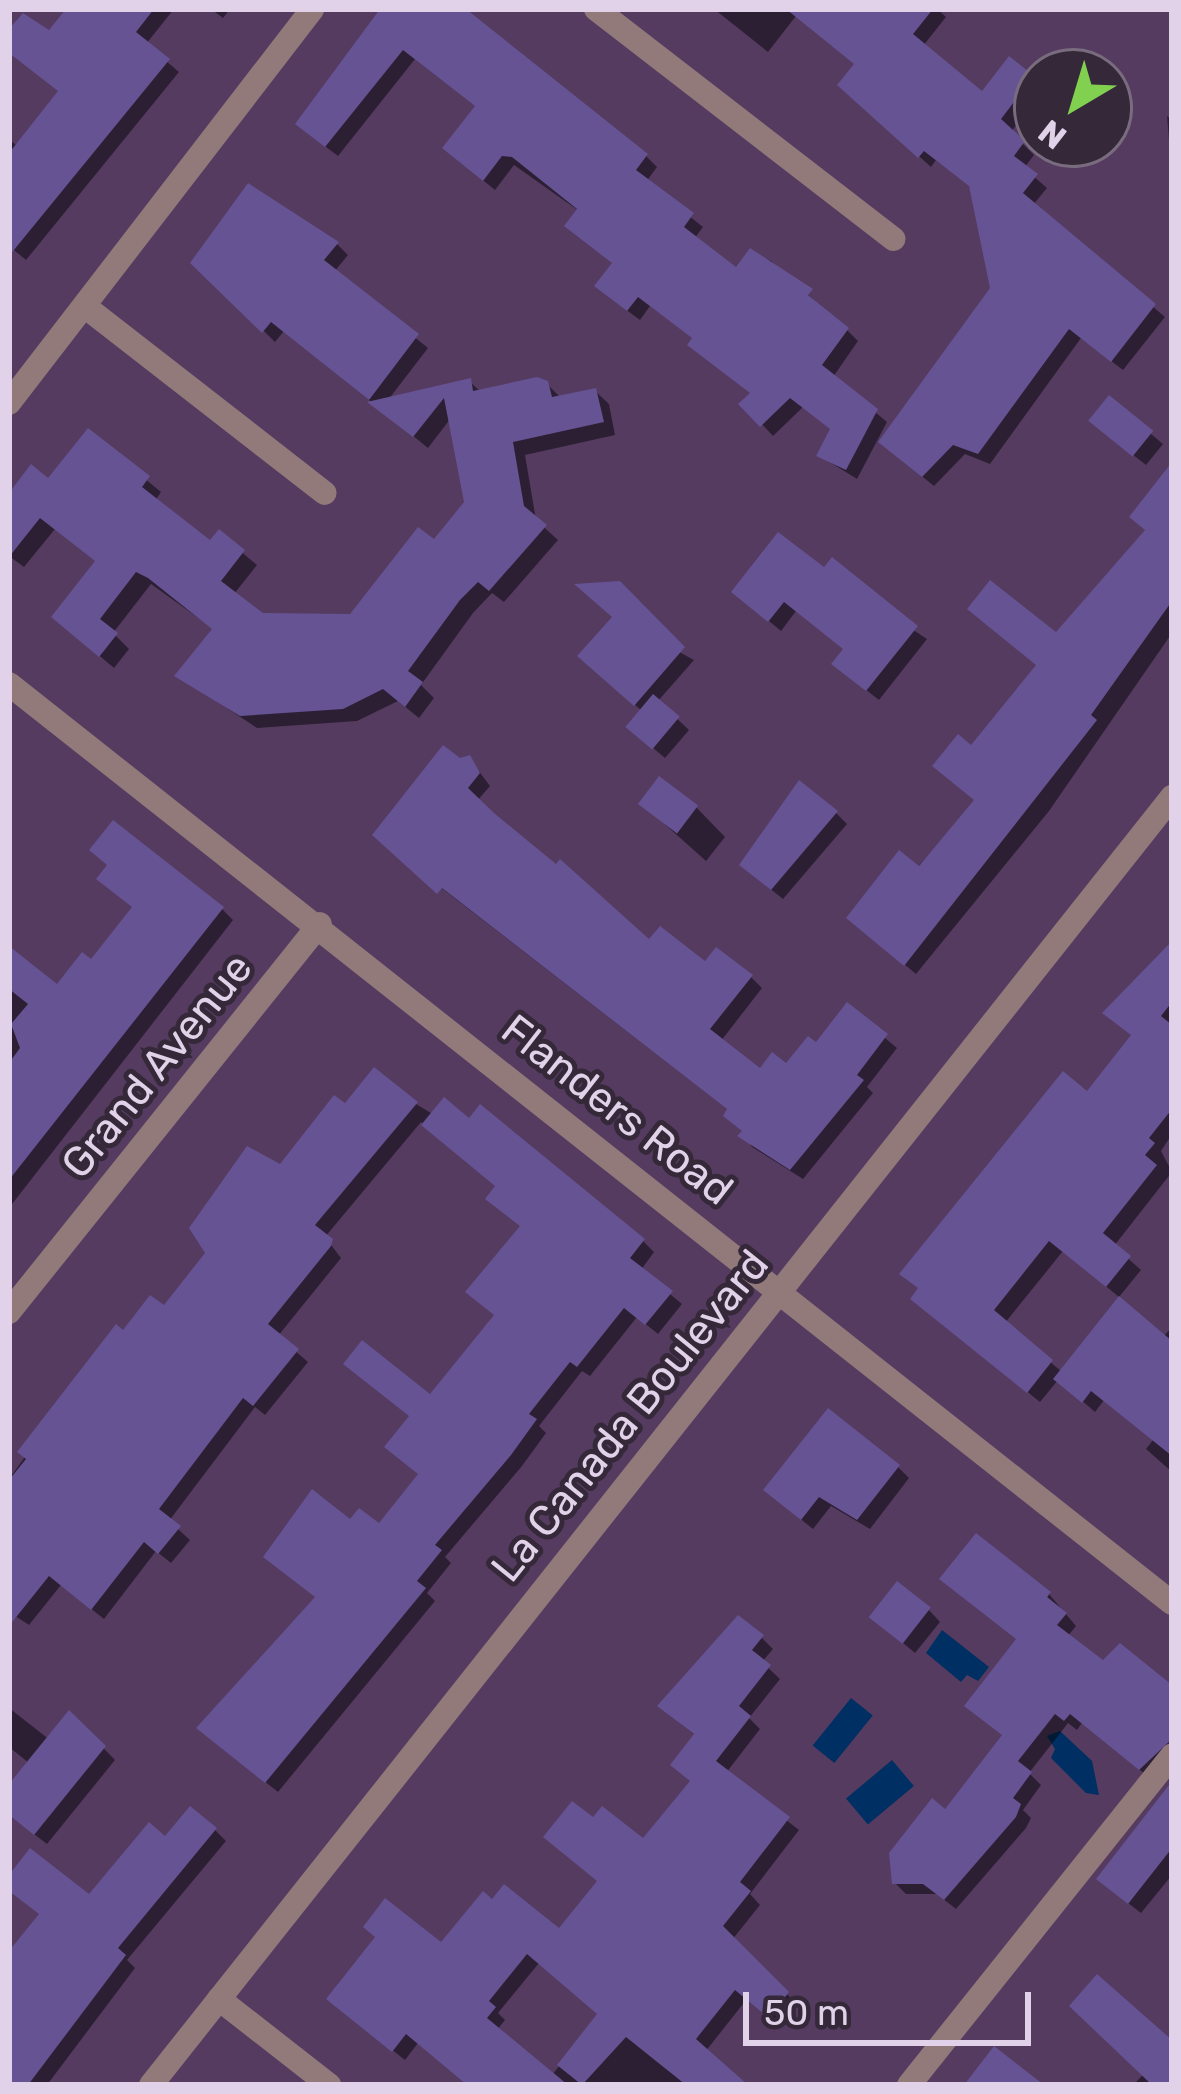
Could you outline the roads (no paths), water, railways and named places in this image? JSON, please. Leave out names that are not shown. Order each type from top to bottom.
[{"type":"street","points":[[9,403],[313,9]]},
{"type":"street","points":[[596,9],[894,239]]},
{"type":"street","points":[[86,308],[325,493]]},
{"type":"street","name":"Flanders Road","points":[[9,684],[320,924],[1172,1604]]},
{"type":"street","name":"La Canada Boulevard","points":[[151,2085],[1172,797]]},
{"type":"street","name":"Grand Avenue","points":[[9,1312],[320,924]]},
{"type":"street","points":[[909,2085],[1172,1755]]},
{"type":"street","points":[[219,1999],[329,2085]]},
{"type":"water","points":[[942,1630],[989,1667],[978,1681],[967,1675],[961,1682],[926,1653]]},
{"type":"water","points":[[851,1698],[873,1716],[834,1763],[813,1745]]},
{"type":"water","points":[[1060,1731],[1092,1761],[1099,1795],[1086,1793],[1051,1758],[1055,1749],[1047,1736]]},
{"type":"water","points":[[892,1760],[914,1786],[868,1825],[846,1799]]}]
